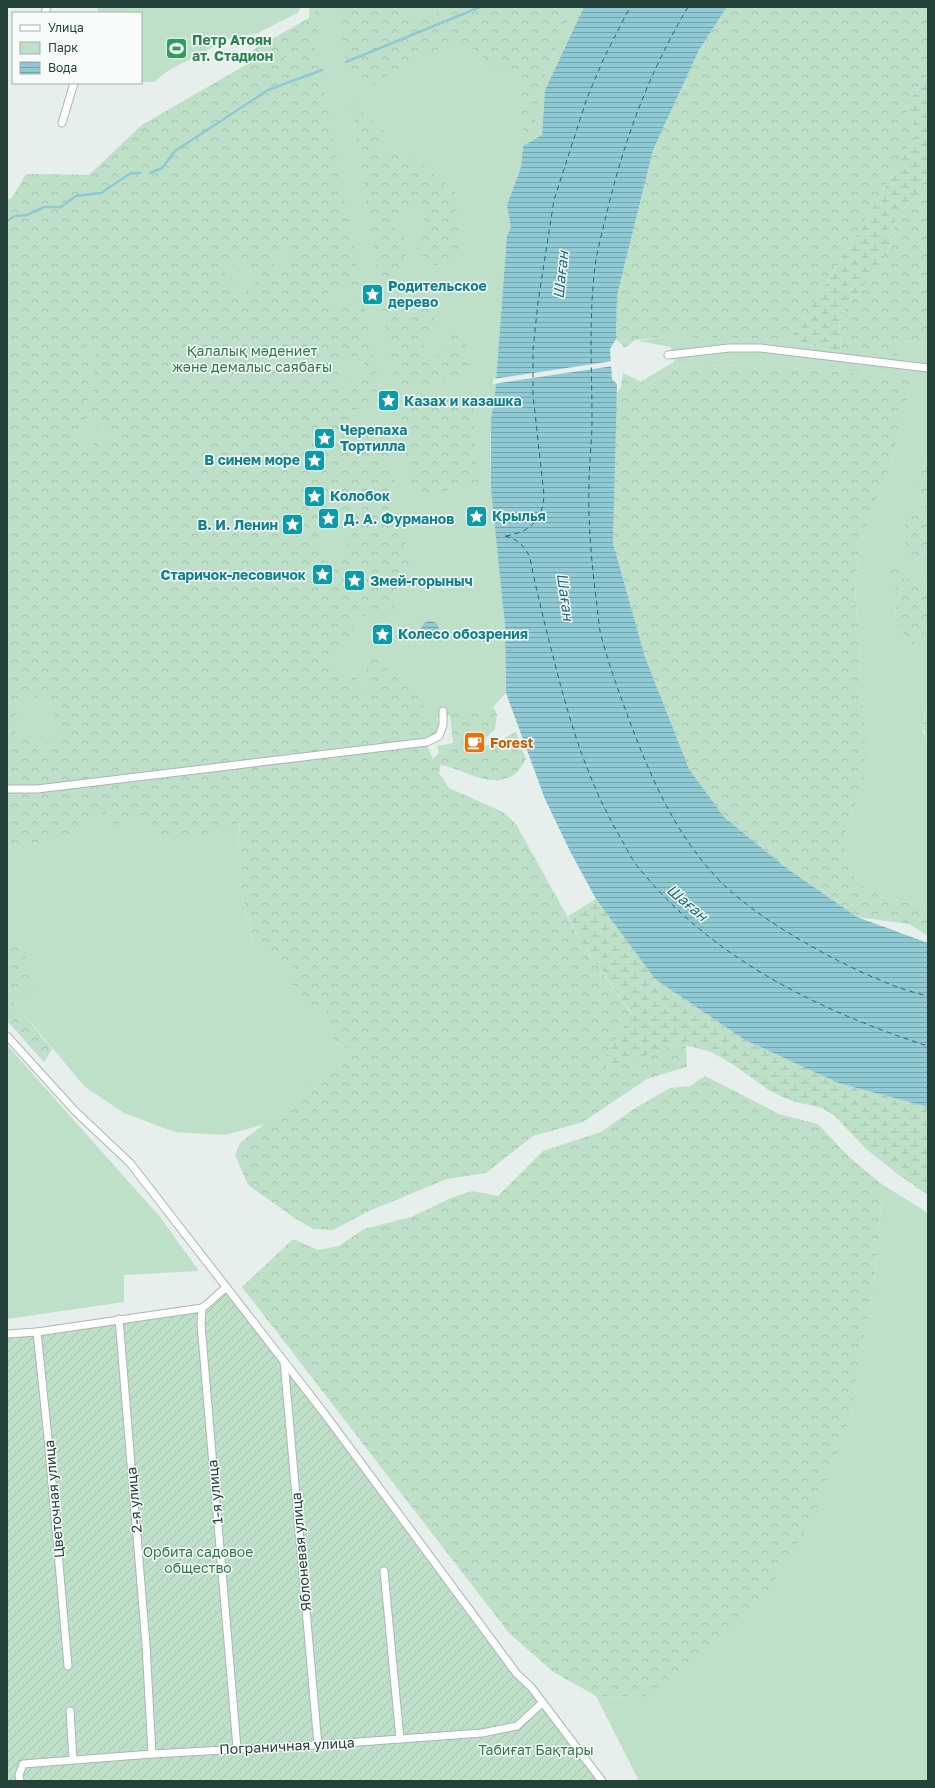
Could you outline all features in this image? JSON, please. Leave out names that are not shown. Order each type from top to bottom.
[{"type":"street","points":[[62,123],[74,84]]},
{"type":"street","points":[[668,355],[729,348],[760,348],[928,368]]},
{"type":"street","points":[[7,789],[37,789],[427,742],[439,736],[443,725],[443,711]]},
{"type":"street","points":[[7,1036],[70,1106],[130,1163],[226,1288],[284,1360],[517,1674],[531,1687],[602,1781]]},
{"type":"street","points":[[7,1334],[38,1332],[202,1308],[226,1288]]},
{"type":"street","name":"1-я улица","points":[[202,1308],[201,1324],[237,1748]]},
{"type":"street","name":"2-я улица","points":[[119,1319],[146,1645],[152,1754]]},
{"type":"street","name":"Цветочная улица","points":[[38,1332],[68,1666]]},
{"type":"street","name":"Яблоневая улица","points":[[284,1360],[318,1745]]},
{"type":"street","points":[[384,1571],[400,1739]]},
{"type":"street","name":"Пограничная улица","points":[[20,1781],[19,1775],[23,1764],[73,1759],[237,1748],[318,1745],[482,1732],[517,1726],[542,1703]]},
{"type":"street","points":[[70,1711],[73,1759]]},
{"type":"green space","name":"Петр Атоян ат. Стадион","points":[[97,7],[300,7],[299,12],[256,34],[233,37],[169,70],[154,82],[142,82],[142,12],[99,12]]},
{"type":"green space","name":"Қалалық мәдениет және демалыс саябағы","points":[[310,7],[584,7],[545,90],[542,135],[523,146],[521,167],[507,205],[512,228],[507,235],[491,452],[491,481],[505,625],[506,693],[493,707],[429,720],[7,777],[7,200],[12,198],[26,174],[89,175],[142,125],[258,58],[253,50],[309,18]]},
{"type":"green space","points":[[337,7],[406,7],[404,8],[412,25],[449,7],[573,7],[540,87],[534,128],[524,136],[518,82],[460,40],[411,62],[364,91],[348,73]]},
{"type":"green space","points":[[727,7],[928,7],[928,74],[905,107],[917,133],[853,241],[789,341],[747,338],[687,337],[678,325],[662,337],[635,340],[625,348],[616,339],[617,297],[653,150],[699,50]]},
{"type":"green space","points":[[318,10],[321,33],[311,47],[317,49],[379,387],[373,395],[375,405],[347,411],[352,438],[385,432],[396,488],[387,507],[402,522],[413,586],[399,582],[389,605],[402,611],[354,617],[349,647],[325,662],[335,673],[354,675],[364,692],[381,686],[367,677],[366,661],[390,657],[386,676],[399,675],[426,698],[420,715],[436,718],[440,725],[437,735],[425,741],[433,759],[439,753],[437,746],[453,743],[450,715],[493,707],[497,714],[495,729],[486,738],[485,746],[516,732],[526,759],[515,774],[506,779],[487,780],[441,765],[439,773],[449,788],[503,812],[516,824],[582,943],[632,1015],[597,1071],[654,1053],[674,1044],[686,1046],[687,1067],[647,1079],[583,1122],[533,1136],[486,1173],[447,1179],[369,1211],[333,1230],[313,1229],[293,1217],[248,1185],[235,1155],[240,1143],[356,1053],[333,1041],[325,1008],[301,1005],[293,984],[295,969],[253,943],[237,869],[240,823],[180,841],[149,837],[143,815],[114,829],[112,812],[90,818],[70,835],[40,844],[23,843],[7,863],[7,200],[12,198],[26,174],[89,175],[142,125],[258,58],[253,50],[309,18]],"holes":[[[294,53],[301,59],[296,65],[284,69],[282,62],[288,54]],[[284,249],[291,255],[279,268],[273,262]],[[240,257],[260,276],[244,295],[223,276]],[[357,288],[359,302],[324,308],[321,294]],[[90,342],[96,352],[91,419],[98,428],[93,447],[82,451],[78,445],[81,439],[76,433],[78,428],[86,422],[89,353],[86,343]],[[363,355],[367,380],[340,385],[336,360]],[[155,431],[159,436],[157,441],[153,442],[148,437],[151,432]],[[110,432],[110,439],[99,440],[98,433]],[[272,453],[276,470],[267,472],[264,455]],[[334,527],[341,534],[348,536],[347,548],[342,557],[334,558],[326,562],[315,550],[323,534]],[[187,544],[188,551],[177,553],[176,546]],[[32,695],[45,701],[60,722],[60,732],[46,744],[31,743],[16,735],[12,722],[24,702]]]},
{"type":"green space","points":[[928,74],[928,172],[915,197],[896,216],[889,251],[839,318],[841,352],[789,341],[853,241],[917,133],[905,107]]},
{"type":"green space","points":[[351,102],[384,131],[377,150],[418,160],[456,193],[459,252],[435,266],[417,250],[424,219],[434,203],[399,212],[391,224],[406,239],[409,253],[400,260],[400,269],[388,268],[397,286],[385,288],[379,282]]},
{"type":"green space","points":[[928,172],[928,343],[903,341],[897,356],[841,352],[839,318],[889,251],[896,216],[915,197]]},
{"type":"green space","points":[[443,296],[415,368],[447,350],[451,336],[466,335],[469,376],[403,390],[396,384],[382,305],[387,297]]},
{"type":"green space","points":[[678,324],[747,338],[789,341],[841,352],[903,341],[928,343],[928,457],[917,483],[924,509],[928,507],[928,521],[913,513],[915,561],[928,550],[928,585],[919,578],[901,591],[893,618],[910,647],[928,630],[928,704],[924,717],[923,732],[928,738],[928,907],[886,898],[866,889],[855,878],[845,857],[845,835],[865,766],[865,728],[855,588],[858,561],[864,534],[889,469],[906,406],[909,388],[913,378],[767,366],[704,365],[671,368],[648,385],[640,382],[674,362],[671,347],[638,341],[662,337]]},
{"type":"green space","points":[[704,365],[767,366],[914,378],[909,388],[906,406],[889,469],[864,534],[858,561],[855,588],[865,728],[865,766],[863,786],[852,811],[845,835],[845,857],[855,878],[867,889],[886,898],[928,907],[928,936],[909,924],[857,917],[785,867],[724,817],[689,769],[645,657],[613,543],[616,395],[621,387],[623,373],[648,385],[671,368]]},
{"type":"green space","points":[[472,395],[478,484],[420,496],[411,484],[400,417],[407,403]]},
{"type":"green space","points":[[928,457],[928,507],[924,509],[917,483]]},
{"type":"green space","points":[[913,513],[928,521],[928,550],[914,561],[900,532]]},
{"type":"green space","points":[[901,568],[904,580],[919,578],[928,585],[928,630],[910,647],[893,618],[901,592],[891,585],[891,570]]},
{"type":"green space","points":[[928,705],[928,738],[923,726]]},
{"type":"green space","points":[[113,812],[143,815],[149,837],[180,841],[240,822],[237,869],[253,943],[296,969],[293,984],[325,1008],[333,1041],[356,1053],[265,1124],[225,1135],[175,1132],[124,1113],[85,1087],[11,999],[22,943],[7,936],[7,863],[23,843],[40,844],[70,835],[90,818]]},
{"type":"green space","points":[[596,899],[655,979],[745,1040],[838,1083],[928,1107],[928,1195],[899,1175],[865,1148],[835,1116],[822,1108],[792,1101],[770,1091],[734,1065],[711,1052],[674,1044],[654,1053],[597,1071],[632,1014],[582,943],[568,916]]},
{"type":"green space","points":[[7,936],[22,943],[33,989],[11,999],[52,1049],[44,1062],[7,1021]]},
{"type":"green space","points":[[7,1045],[160,1217],[199,1271],[124,1275],[124,1302],[7,1319]]},
{"type":"green space","points":[[705,1076],[779,1114],[818,1124],[850,1158],[883,1185],[874,1284],[850,1417],[813,1519],[770,1588],[716,1645],[644,1697],[596,1696],[552,1671],[509,1633],[242,1287],[293,1239],[318,1250],[339,1246],[364,1229],[411,1217],[451,1198],[472,1191],[498,1196],[543,1151],[601,1132],[632,1110],[670,1088],[690,1086]]},
{"type":"green space","points":[[883,1185],[928,1213],[928,1781],[639,1781],[596,1696],[644,1697],[850,1417],[874,1284]]},
{"type":"green space","name":"Орбита садовое общество","points":[[226,1288],[599,1781],[7,1781],[7,1334],[202,1308]]},
{"type":"water","name":"Шаған","points":[[584,7],[727,7],[699,50],[653,150],[617,296],[616,339],[610,349],[612,379],[617,384],[613,543],[645,657],[689,769],[724,817],[785,867],[857,917],[928,943],[928,1107],[838,1083],[745,1040],[655,979],[596,899],[570,851],[545,799],[506,693],[505,625],[491,488],[491,419],[495,394],[507,235],[511,228],[507,205],[521,167],[523,146],[542,135],[545,90]]},
{"type":"water","points":[[426,621],[434,621],[439,626],[437,637],[434,639],[426,639],[421,634],[421,626]]},
{"type":"pier","points":[[613,361],[613,366],[493,384],[493,379]]},
{"type":"waterway","points":[[346,62],[480,7]]},
{"type":"waterway","points":[[150,173],[162,168],[175,151],[268,90],[322,70]]},
{"type":"waterway","points":[[7,221],[15,216],[27,215],[44,207],[61,207],[76,196],[101,193],[131,173],[140,173]]},
{"type":"ferry route","points":[[506,536],[522,531],[534,523],[538,518],[543,504],[544,495],[533,395],[533,350],[538,302],[554,200],[587,98],[604,58],[630,7]]},
{"type":"ferry route","points":[[688,7],[661,56],[630,132],[614,184],[599,244],[595,267],[592,293],[592,437],[589,477],[589,511],[592,564],[600,631],[635,737],[654,781],[665,803],[690,844],[720,881],[758,913],[816,949],[878,980],[928,996]]},
{"type":"ferry route","points":[[505,536],[514,539],[520,544],[526,550],[530,558],[561,686],[581,752],[608,815],[638,867],[667,899],[699,928],[733,954],[770,978],[847,1016],[928,1046]]},
{"type":"place","name":"Петр Атоян ат. Стадион","points":[[176,48]]},
{"type":"place","name":"Родительское дерево","points":[[372,294]]},
{"type":"place","name":"Казах и казашка","points":[[389,401]]},
{"type":"place","name":"Черепаха Тортилла","points":[[324,438]]},
{"type":"place","name":"В синем море","points":[[315,460]]},
{"type":"place","name":"Колобок","points":[[315,496]]},
{"type":"place","name":"Крылья","points":[[476,516]]},
{"type":"place","name":"Д. А. Фурманов","points":[[329,519]]},
{"type":"place","name":"В. И. Ленин","points":[[293,525]]},
{"type":"place","name":"Старичок-лесовичок","points":[[322,575]]},
{"type":"place","name":"Змей-горыныч","points":[[355,581]]},
{"type":"place","name":"Колесо обозрения","points":[[382,634]]},
{"type":"place","name":"Forest","points":[[474,743]]},
{"type":"park label","name":"Табиғат Бақтары","points":[[536,1750]]}]
